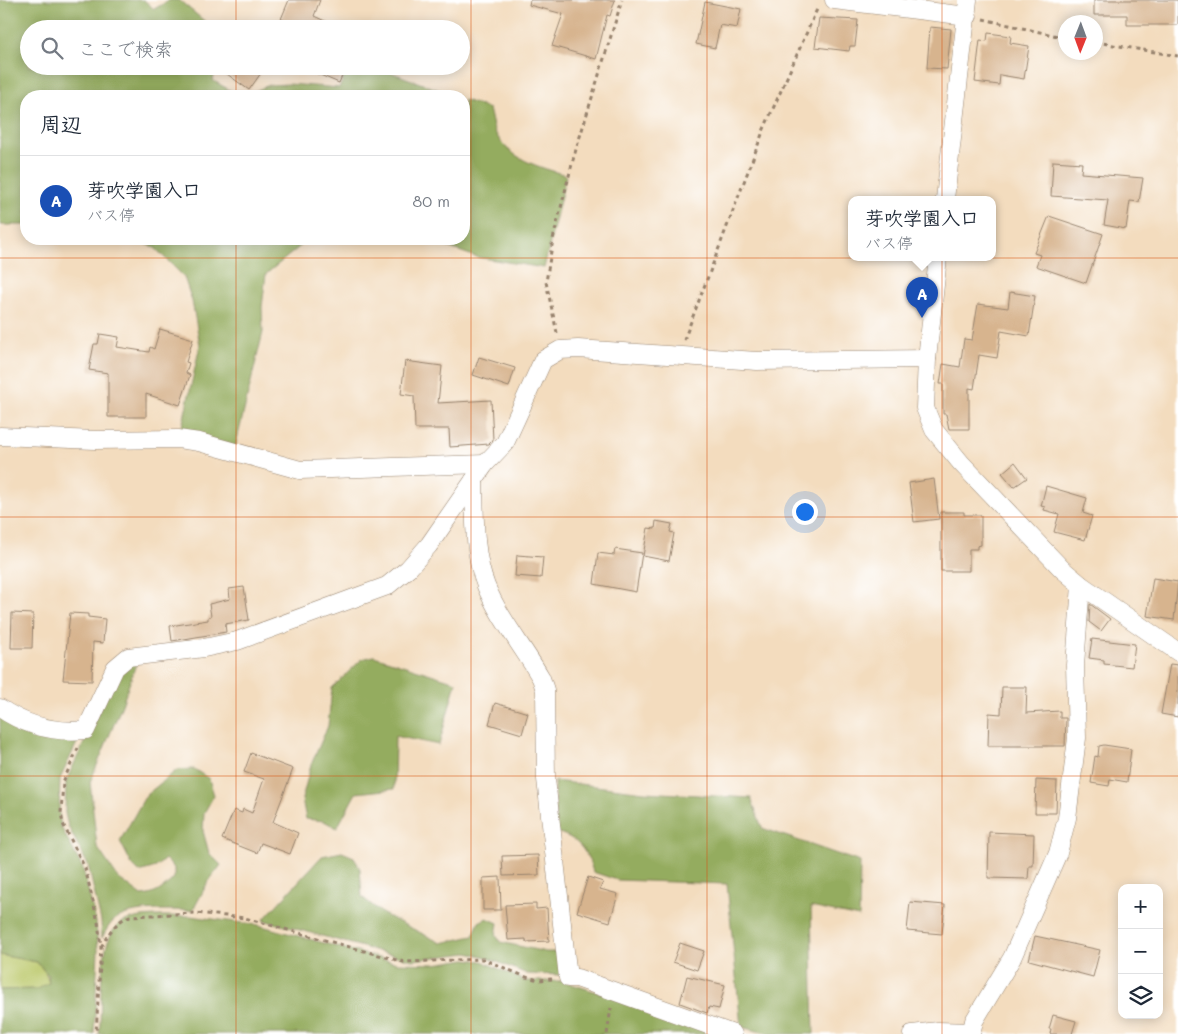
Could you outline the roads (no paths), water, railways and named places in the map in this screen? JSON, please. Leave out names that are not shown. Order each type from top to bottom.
[{"type":"street","points":[[834,0],[968,8],[945,196]]},
{"type":"street","points":[[938,261],[927,359],[925,408],[934,430],[961,463],[1062,569],[1081,585],[1178,652]]},
{"type":"street","points":[[0,708],[31,725],[68,732],[86,730],[115,668],[128,657],[204,648],[238,641],[387,586],[408,569],[429,545],[474,480],[505,442],[544,360],[560,350],[578,349],[757,361],[927,359]]},
{"type":"street","points":[[0,436],[95,440],[178,439],[199,442],[300,470],[486,464]]},
{"type":"street","points":[[474,480],[474,518],[480,566],[486,586],[495,604],[542,678],[545,690],[546,788],[568,978],[577,978],[613,993],[733,1034]]},
{"type":"street","points":[[912,1034],[938,1031],[971,1033],[974,1022],[1012,958],[1058,853],[1067,818],[1077,738],[1078,700],[1075,665],[1081,585]]},
{"type":"place","name":"芽吹学園入口","points":[[922,318]]}]
